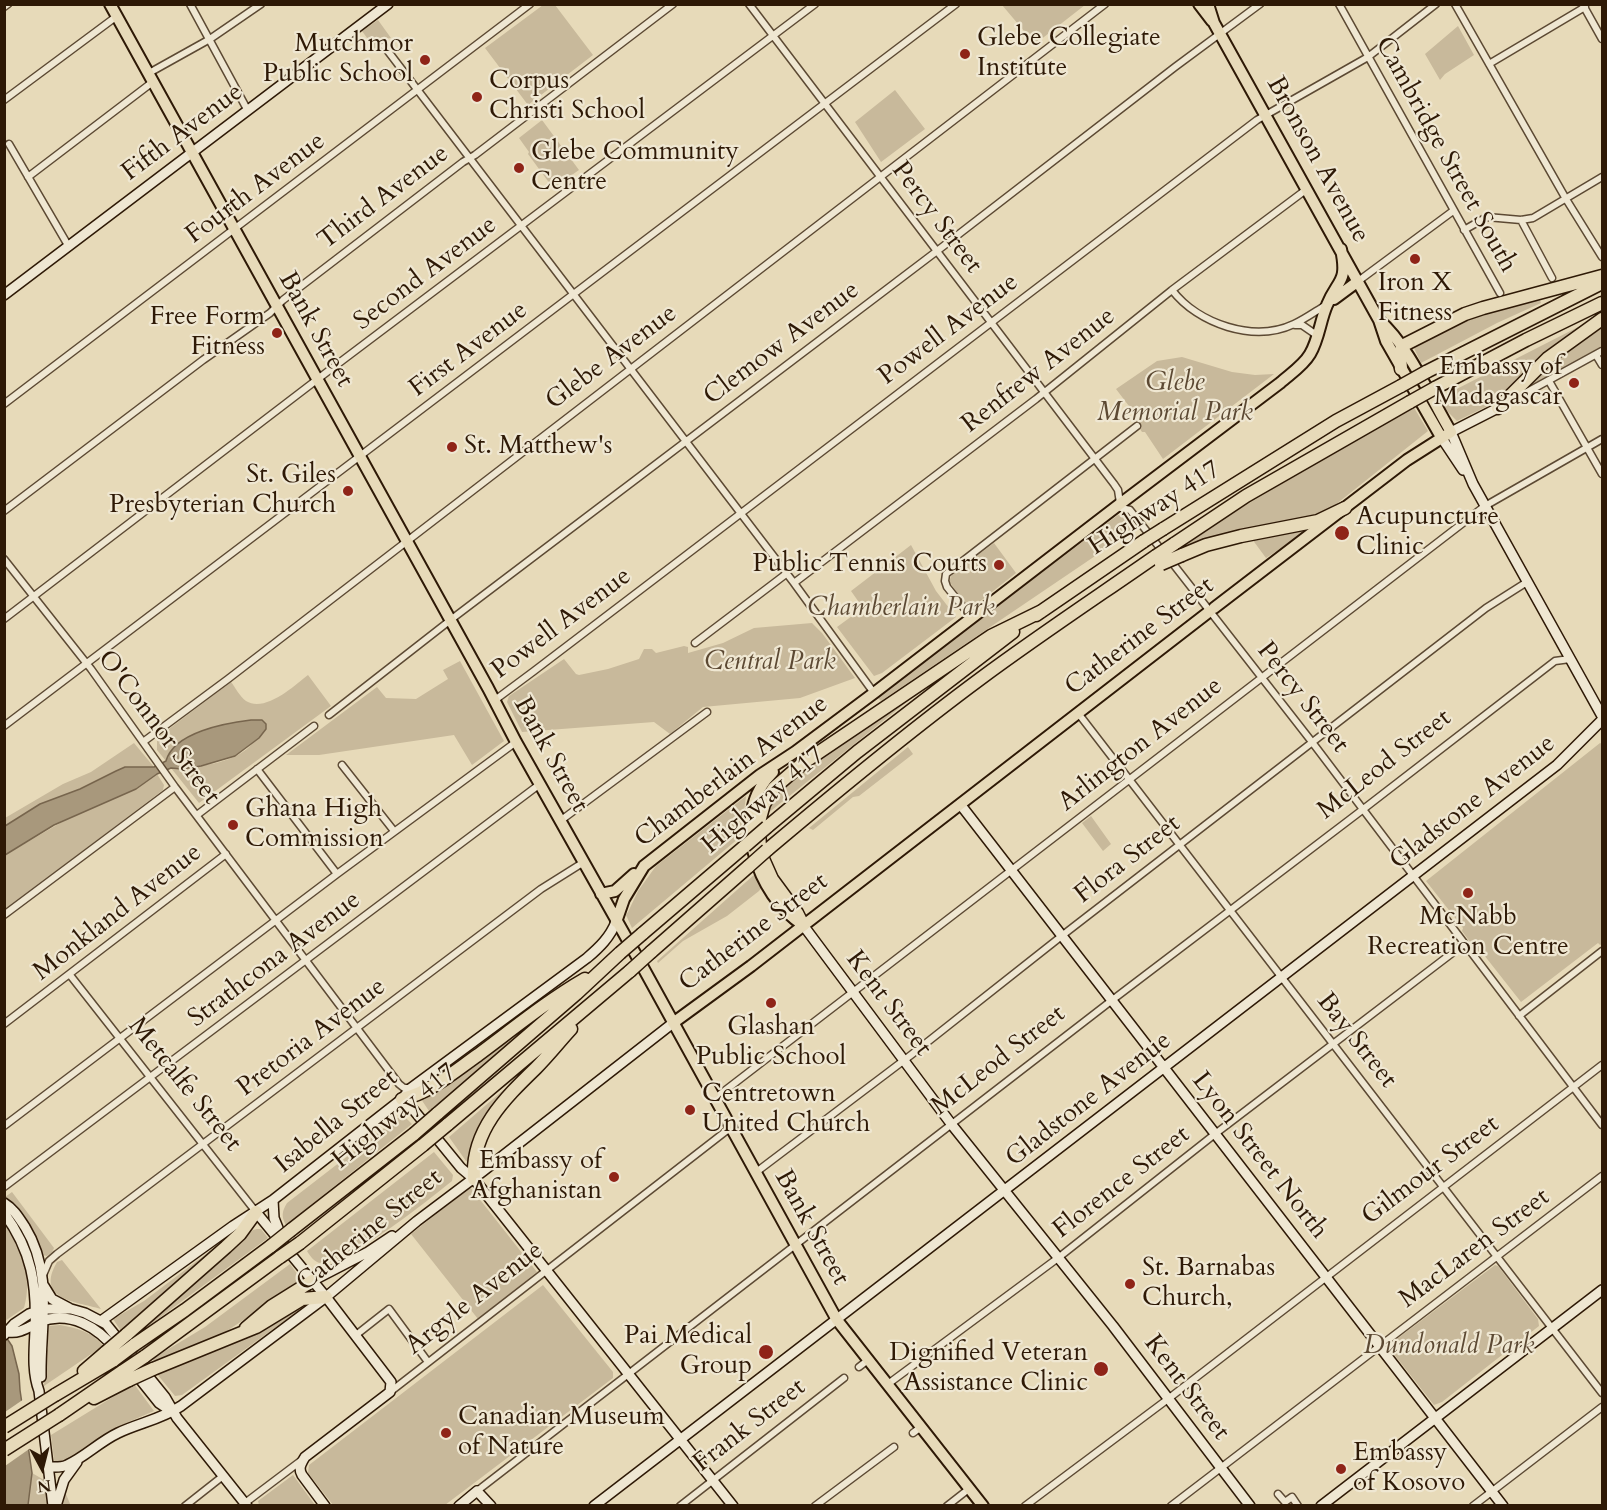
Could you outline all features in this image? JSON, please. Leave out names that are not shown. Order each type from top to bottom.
[{"type":"highway","points":[[1401,369],[1402,346],[1466,314],[1602,276]]},
{"type":"highway","name":"Highway 417","points":[[130,1340],[185,1310],[414,1134],[767,827],[912,709],[1042,611],[1144,541],[1336,421],[1426,372],[1602,283]]},
{"type":"highway","points":[[1159,560],[1174,544],[1246,496],[1435,388],[1602,303]]},
{"type":"highway","points":[[1498,408],[1548,358],[1602,319]]},
{"type":"highway","points":[[4,1450],[126,1375],[144,1357],[283,1252],[300,1243],[423,1145],[604,993],[845,784],[978,680],[1053,626],[1109,588],[1159,560],[1182,555],[1220,541],[1318,522],[1346,508]]},
{"type":"highway","points":[[803,926],[772,879],[760,852],[759,822],[764,804],[774,788],[803,763],[991,636],[1042,611]]},
{"type":"highway","points":[[398,1102],[417,1096],[455,1072],[567,990],[601,970]]},
{"type":"highway","points":[[474,1179],[473,1166],[478,1144],[493,1113],[604,993]]},
{"type":"highway","points":[[4,1427],[56,1395],[130,1340],[240,1234],[256,1212]]},
{"type":"highway","points":[[241,1333],[254,1319],[312,1281]]},
{"type":"highway","points":[[126,1375],[153,1369],[241,1333],[267,1321],[302,1299],[326,1297]]},
{"type":"main road","name":"Bank Street","points":[[110,4],[837,1320],[888,1384],[917,1430],[970,1488],[983,1506]]},
{"type":"main road","name":"Fifth Avenue","points":[[5,293],[69,247],[388,4]]},
{"type":"main road","name":"Bronson Avenue","points":[[1199,4],[1221,34],[1341,249],[1379,320],[1386,341],[1401,369],[1446,435]]},
{"type":"main road","name":"Bronson Avenue","points":[[1208,4],[1214,23]]},
{"type":"main road","name":"Chamberlain Avenue","points":[[616,921],[624,899],[644,866],[760,775],[874,693],[1280,383],[1306,359],[1318,336],[1327,305],[1343,278],[1344,266],[1341,249]]},
{"type":"main road","points":[[1327,305],[1357,282]]},
{"type":"main road","name":"Bronson Avenue","points":[[1379,320],[1389,328],[1402,346],[1446,435],[1602,718]]},
{"type":"main road","points":[[1446,435],[1498,408]]},
{"type":"main road","name":"Catherine Street","points":[[80,1459],[116,1434],[172,1412],[326,1297],[417,1221],[673,1023],[803,926],[1407,460],[1446,435]]},
{"type":"main road","name":"Gladstone Avenue","points":[[594,1506],[1562,762],[1602,718]]},
{"type":"main road","points":[[795,752],[761,784],[752,807],[750,832],[755,857],[766,882],[792,918],[803,926]]},
{"type":"main road","name":"Lyon Street North","points":[[960,804],[1503,1506]]},
{"type":"main road","points":[[601,894],[615,891],[644,866]]},
{"type":"main road","name":"Isabella Street","points":[[101,1321],[273,1200],[398,1102],[411,1089],[593,953],[612,933],[616,921]]},
{"type":"main road","name":"Kent Street","points":[[803,926],[952,1125],[1251,1506]]},
{"type":"main road","points":[[398,1102],[412,1108],[461,1168],[474,1179],[733,1506]]},
{"type":"main road","points":[[273,1200],[274,1218],[283,1252]]},
{"type":"main road","points":[[4,1203],[11,1207],[35,1246],[44,1285],[39,1310]]},
{"type":"main road","name":"Metcalfe Street","points":[[256,1212],[283,1252],[326,1297],[391,1379],[390,1392]]},
{"type":"main road","points":[[4,1213],[21,1238],[28,1256],[39,1310],[39,1391],[55,1506]]},
{"type":"main road","points":[[312,1281],[368,1252],[417,1221]]},
{"type":"main road","points":[[44,1285],[52,1299],[101,1321],[117,1336],[165,1397],[172,1412],[246,1504]]},
{"type":"main road","points":[[1321,1506],[1602,1290]]},
{"type":"main road","points":[[10,1333],[14,1324],[39,1310],[71,1309]]},
{"type":"main road","points":[[10,1333],[39,1322],[59,1318],[75,1320],[102,1334],[159,1403],[172,1412]]},
{"type":"main road","points":[[39,1322],[34,1356],[36,1384],[39,1391]]},
{"type":"main road","points":[[10,1333],[28,1343],[34,1356]]},
{"type":"main road","name":"Argyle Avenue","points":[[305,1457],[390,1392]]},
{"type":"main road","points":[[305,1457],[300,1473],[325,1506]]},
{"type":"main road","points":[[48,1467],[62,1467],[80,1459]]},
{"type":"main road","points":[[55,1506],[64,1480],[80,1459]]},
{"type":"main road","points":[[477,1491],[491,1506]]},
{"type":"main road","name":"McLeod Street","points":[[459,1506],[477,1491]]},
{"type":"street","points":[[190,4],[248,111]]},
{"type":"street","points":[[27,177],[151,77],[261,4]]},
{"type":"street","name":"Fourth Avenue","points":[[4,404],[530,4]]},
{"type":"street","name":"Third Avenue","points":[[4,511],[203,360],[270,313],[277,305],[673,4]]},
{"type":"street","name":"Percy Street","points":[[749,4],[1114,484],[1122,502],[1212,610],[1602,1125]]},
{"type":"street","name":"Second Avenue","points":[[4,619],[815,4]]},
{"type":"street","name":"First Avenue","points":[[4,726],[956,4]]},
{"type":"street","name":"Glebe Avenue","points":[[143,742],[1105,4]]},
{"type":"street","name":"Clemow Avenue","points":[[329,715],[1260,4]]},
{"type":"street","name":"Cambridge Street South","points":[[1339,4],[1500,293]]},
{"type":"street","name":"Powell Avenue","points":[[495,700],[1257,120],[1368,57],[1436,4]]},
{"type":"street","points":[[1455,4],[1566,199],[1602,257]]},
{"type":"street","points":[[1489,63],[1584,6],[1602,39]]},
{"type":"street","points":[[4,100],[117,16]]},
{"type":"street","points":[[384,46],[629,370],[794,583],[874,693]]},
{"type":"street","points":[[9,144],[69,247]]},
{"type":"street","points":[[1464,230],[1487,217],[1521,220],[1533,218],[1602,177]]},
{"type":"street","name":"Renfrew Avenue","points":[[794,583],[1307,188]]},
{"type":"street","points":[[1357,282],[1453,212]]},
{"type":"street","points":[[1521,220],[1552,278]]},
{"type":"street","points":[[1172,290],[1191,310],[1235,329],[1264,331],[1302,325],[1318,336]]},
{"type":"street","points":[[1294,325],[1327,305]]},
{"type":"street","points":[[1498,408],[1599,353],[1602,365]]},
{"type":"street","points":[[1549,381],[1591,451],[1602,474]]},
{"type":"street","points":[[972,618],[947,586],[946,574],[1137,426]]},
{"type":"street","name":"Arlington Avenue","points":[[714,1099],[1440,539],[1485,506],[1602,439]]},
{"type":"street","name":"Percy Street","points":[[1114,484],[1121,488],[1122,502]]},
{"type":"street","name":"O'Connor Street","points":[[4,559],[91,669],[175,787],[356,1030],[399,1084],[411,1089]]},
{"type":"street","points":[[695,643],[786,574]]},
{"type":"street","name":"Flora Street","points":[[755,1173],[1486,608],[1527,582]]},
{"type":"street","name":"McLeod Street","points":[[477,1491],[1111,1000],[1555,661],[1570,659]]},
{"type":"street","points":[[560,821],[707,712]]},
{"type":"street","name":"Bay Street","points":[[1078,712],[1602,1394]]},
{"type":"street","points":[[197,815],[314,726]]},
{"type":"street","points":[[4,1126],[394,831],[516,742]]},
{"type":"street","points":[[342,765],[394,831]]},
{"type":"street","points":[[257,769],[337,874]]},
{"type":"street","name":"Strathcona Avenue","points":[[4,1187],[18,1179],[540,784]]},
{"type":"street","points":[[4,915],[175,787]]},
{"type":"street","name":"Monkland Avenue","points":[[4,1024],[225,854]]},
{"type":"street","name":"Pretoria Avenue","points":[[43,1275],[49,1261],[57,1254],[205,1145],[541,889],[584,862]]},
{"type":"street","name":"Florence Street","points":[[888,1384],[1058,1258],[1215,1134],[1464,944]]},
{"type":"street","points":[[1519,1016],[1602,951]]},
{"type":"street","name":"Metcalfe Street","points":[[70,975],[256,1212]]},
{"type":"street","name":"Gilmour Street","points":[[1025,1506],[1602,1065]]},
{"type":"street","name":"Argyle Avenue","points":[[390,1392],[730,1128]]},
{"type":"street","name":"MacLaren Street","points":[[1171,1506],[1602,1176]]},
{"type":"street","points":[[356,1335],[389,1309],[428,1362]]},
{"type":"street","points":[[859,1367],[868,1360]]},
{"type":"street","name":"Frank Street","points":[[680,1506],[844,1378]]},
{"type":"street","points":[[1473,1506],[1602,1407]]},
{"type":"street","points":[[815,1506],[894,1447]]},
{"type":"street","name":"Argyle Avenue","points":[[246,1504],[305,1457]]},
{"type":"street","points":[[185,1506],[224,1476]]},
{"type":"street","points":[[947,1506],[970,1488]]},
{"type":"street","points":[[1278,1494],[1285,1502],[1292,1497],[1298,1506]]},
{"type":"green space","points":[[543,5],[555,5],[593,55],[528,105],[485,48]]},
{"type":"green space","points":[[1002,5],[1085,5],[1035,44]]},
{"type":"green space","points":[[378,20],[391,38],[380,40],[375,49],[362,31]]},
{"type":"green space","points":[[1458,26],[1474,55],[1445,74],[1440,80],[1425,54]]},
{"type":"green space","points":[[895,90],[925,129],[881,162],[855,122]]},
{"type":"green space","points":[[542,120],[579,170],[553,188],[519,138]]},
{"type":"green space","points":[[1540,300],[1541,303],[1421,363],[1414,348],[1455,326],[1497,309]]},
{"type":"green space","points":[[1584,324],[1585,326],[1502,399],[1457,421],[1439,398]]},
{"type":"green space","points":[[1602,328],[1602,346],[1530,388],[1528,385],[1568,351]]},
{"type":"green space","name":"Glebe Memorial Park","points":[[1182,357],[1232,372],[1255,375],[1274,374],[1163,459],[1145,432],[1142,432],[1135,422],[1135,414],[1116,389],[1157,361]]},
{"type":"green space","points":[[1413,406],[1428,431],[1315,521],[1181,553],[1177,546]]},
{"type":"green space","points":[[1118,515],[1124,516],[1135,529],[881,701],[877,697]]},
{"type":"green space","points":[[1313,527],[1266,558],[1252,539]]},
{"type":"green space","name":"Chamberlain Park","points":[[994,543],[1016,573],[973,607],[965,605],[949,581],[953,573]]},
{"type":"green space","name":"Chamberlain Park","points":[[911,545],[936,591],[956,617],[882,673],[874,676],[837,627],[863,608],[851,591]]},
{"type":"green space","name":"Central Park","points":[[812,623],[855,678],[800,698],[703,707],[670,734],[654,722],[522,732],[507,702],[509,696],[564,659],[579,675],[639,659],[644,649],[652,649],[656,653],[684,646],[688,647],[688,653],[723,643],[754,628]]},
{"type":"green space","points":[[460,661],[504,741],[472,765],[454,735],[319,755],[286,755],[377,687],[386,698],[416,699],[448,679],[443,670]]},
{"type":"green space","points":[[308,675],[331,706],[199,803],[171,768],[202,766],[234,757],[252,743],[262,720],[237,722],[207,729],[181,742],[172,750],[166,761],[157,750],[157,738],[231,682],[246,701],[262,704],[279,697]]},
{"type":"green space","points":[[917,692],[767,814],[780,790],[811,764]]},
{"type":"green space","points":[[134,743],[154,767],[125,767],[80,789],[40,804],[5,826],[5,818],[63,784],[91,772]]},
{"type":"green space","points":[[1600,743],[1602,744],[1602,944],[1598,943],[1521,1002],[1484,955],[1481,957],[1462,931],[1463,928],[1426,881]]},
{"type":"green space","points":[[908,747],[913,754],[859,796],[853,797],[813,830],[809,828]]},
{"type":"green space","points":[[157,774],[164,785],[163,790],[5,910],[5,855],[74,815],[136,789]]},
{"type":"green space","points":[[746,796],[739,838],[632,928],[626,915],[638,891],[656,866]]},
{"type":"green space","points":[[1091,816],[1111,844],[1103,851],[1082,823]]},
{"type":"green space","points":[[755,874],[762,887],[759,891],[727,916],[683,941],[658,963],[657,961]]},
{"type":"green space","points":[[539,1014],[539,1016],[429,1111],[421,1099]]},
{"type":"green space","points":[[530,1067],[469,1162],[466,1161],[449,1137]]},
{"type":"green space","points":[[405,1117],[412,1124],[286,1225],[283,1214],[287,1203],[397,1118]]},
{"type":"green space","points":[[434,1152],[453,1175],[452,1181],[388,1230],[349,1254],[321,1263],[311,1257],[307,1251]]},
{"type":"green space","points":[[470,1187],[537,1272],[478,1319],[411,1234]]},
{"type":"green space","points":[[12,1192],[54,1248],[47,1256],[42,1255],[34,1236],[5,1197]]},
{"type":"green space","points":[[5,1223],[21,1253],[27,1285],[24,1308],[5,1321]]},
{"type":"green space","points":[[261,1229],[268,1238],[147,1327],[145,1325],[253,1230]]},
{"type":"green space","points":[[210,1251],[211,1253],[121,1331],[113,1319],[144,1301]]},
{"type":"green space","points":[[62,1260],[101,1309],[70,1301],[54,1291],[51,1284],[52,1275],[57,1262]]},
{"type":"green space","points":[[290,1264],[301,1279],[297,1284],[215,1339],[157,1361],[152,1359],[205,1327]]},
{"type":"green space","name":"Dundonald Park","points":[[1495,1265],[1538,1319],[1539,1326],[1442,1402],[1434,1405],[1389,1348],[1389,1345]]},
{"type":"green space","points":[[543,1285],[613,1372],[613,1378],[445,1505],[333,1505],[308,1473],[309,1465]]},
{"type":"green space","points":[[296,1308],[298,1311],[182,1395],[175,1396],[157,1374],[240,1340]]},
{"type":"green space","points":[[60,1325],[84,1331],[103,1346],[44,1386],[48,1326]]},
{"type":"green space","points":[[134,1384],[154,1411],[106,1434],[64,1463],[56,1463],[51,1435]]},
{"type":"green space","points":[[32,1473],[65,1492],[71,1506],[28,1506]]},
{"type":"green space","points":[[293,1475],[315,1505],[259,1505],[258,1501]]},
{"type":"shaded area","points":[[251,720],[262,720],[266,724],[266,729],[259,738],[235,756],[201,766],[171,768],[157,774],[136,789],[54,825],[5,855],[5,826],[40,804],[80,789],[125,767],[154,767],[166,761],[171,751],[179,743],[202,731]]},
{"type":"shaded area","points":[[4,1334],[12,1346],[19,1374],[32,1473],[28,1505],[5,1505]]},
{"type":"pier","points":[[24,1399],[32,1447],[5,1466],[5,1412]]},
{"type":"place","name":"Glebe Collegiate Institute","points":[[965,54]]},
{"type":"place","name":"Mutchmor Public School","points":[[425,60]]},
{"type":"place","name":"Corpus Christi School","points":[[477,97]]},
{"type":"place","name":"Glebe Community Centre","points":[[519,168]]},
{"type":"place","name":"Iron X Fitness","points":[[1415,259]]},
{"type":"place","name":"Free Form Fitness","points":[[277,333]]},
{"type":"place","name":"Embassy of Madagascar","points":[[1574,383]]},
{"type":"place","name":"St. Matthew's","points":[[452,447]]},
{"type":"place","name":"St. Giles Presbyterian Church","points":[[348,491]]},
{"type":"place","name":"Acupuncture Clinic","points":[[1342,533]]},
{"type":"place","name":"Public Tennis Courts","points":[[999,565]]},
{"type":"place","name":"Ghana High Commission","points":[[233,825]]},
{"type":"place","name":"McNabb Recreation Centre","points":[[1468,893]]},
{"type":"place","name":"Glashan Public School","points":[[771,1003]]},
{"type":"place","name":"Centretown United Church","points":[[690,1110]]},
{"type":"place","name":"Embassy of Afghanistan","points":[[614,1177]]},
{"type":"place","name":"St. Barnabas Church,","points":[[1130,1284]]},
{"type":"place","name":"Pai Medical Group","points":[[766,1352]]},
{"type":"place","name":"Dignified Veteran Assistance Clinic","points":[[1101,1369]]},
{"type":"place","name":"Canadian Museum of Nature","points":[[446,1433]]},
{"type":"place","name":"Embassy of Kosovo","points":[[1341,1469]]}]
